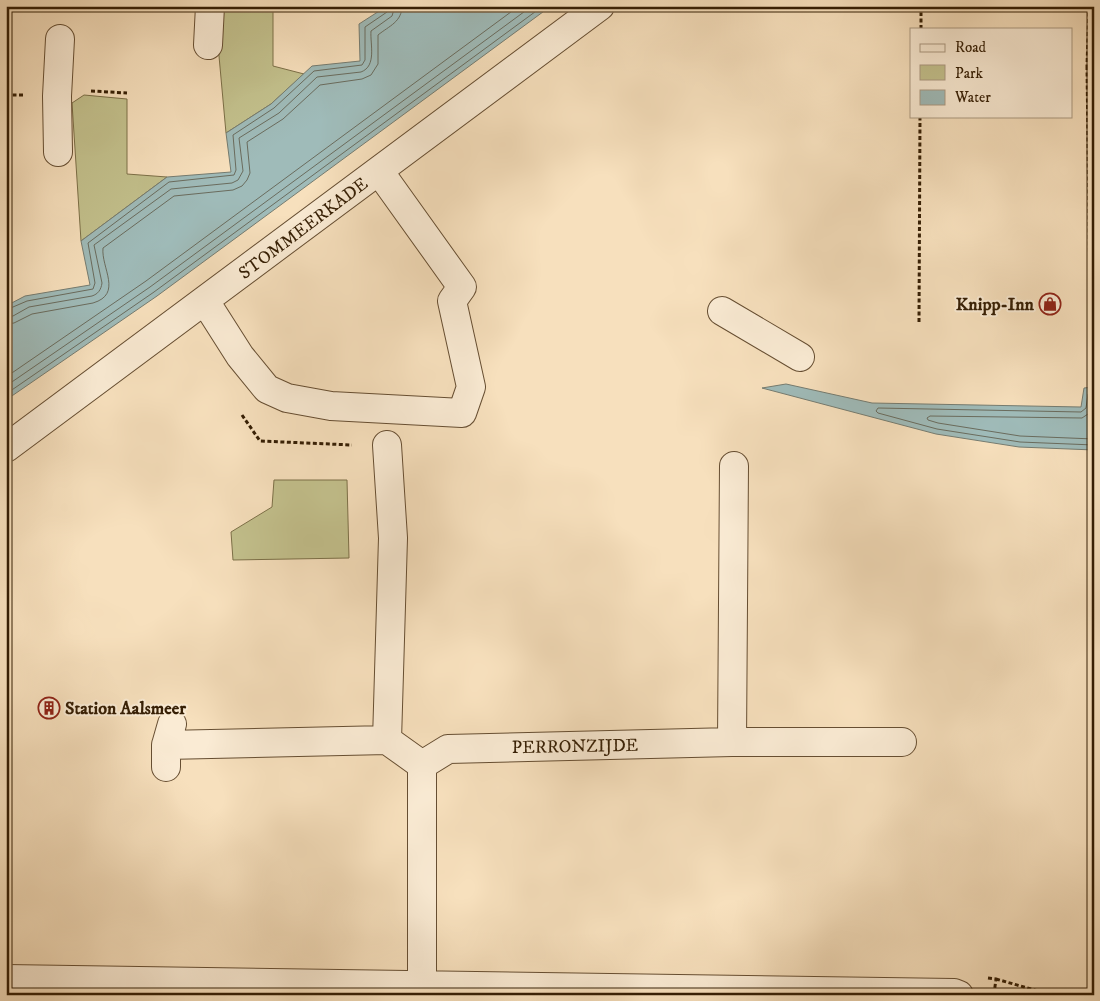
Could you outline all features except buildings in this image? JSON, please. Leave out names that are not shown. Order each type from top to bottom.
[{"type":"street","points":[[208,45],[210,6]]},
{"type":"street","name":"STOMMEERKADE","points":[[6,448],[600,6]]},
{"type":"street","points":[[58,152],[57,96],[60,40]]},
{"type":"street","points":[[205,301],[240,356],[267,389],[287,398],[330,406],[462,413],[471,387],[452,301],[462,287],[379,172]]},
{"type":"street","points":[[722,311],[800,357]]},
{"type":"street","points":[[387,445],[393,538],[387,740]]},
{"type":"street","points":[[732,742],[734,466]]},
{"type":"street","points":[[168,745],[387,740],[422,765],[422,984]]},
{"type":"street","name":"PERRONZIJDE","points":[[422,765],[448,749],[732,742],[902,742]]},
{"type":"street","points":[[6,979],[422,984],[590,989],[954,993],[959,995]]},
{"type":"path","points":[[921,6],[921,28]]},
{"type":"path","points":[[1089,6],[1087,66],[1088,168],[1092,277],[1091,370],[1094,371]]},
{"type":"path","points":[[1087,66],[1094,66]]},
{"type":"path","points":[[919,322],[920,118]]},
{"type":"path","points":[[1088,168],[1094,168]]},
{"type":"path","points":[[996,979],[1052,995]]},
{"type":"green space","points":[[220,6],[273,6],[273,66],[304,74],[271,104],[226,133],[218,45]]},
{"type":"green space","points":[[84,95],[127,99],[127,174],[167,177],[81,241],[72,103]]},
{"type":"green space","points":[[274,480],[347,480],[349,558],[233,560],[231,532],[272,507]]},
{"type":"water","points":[[387,6],[551,6],[157,296],[6,400],[6,306],[25,296],[90,285],[81,241],[167,177],[231,172],[226,133],[271,104],[312,66],[360,61],[359,24]]},
{"type":"water","points":[[786,384],[872,403],[1081,407],[1084,388],[1094,387],[1094,450],[1019,447],[936,434],[762,388]]},
{"type":"place","name":"Knipp-Inn","points":[[1050,304]]},
{"type":"place","name":"Station Aalsmeer","points":[[49,708]]}]
